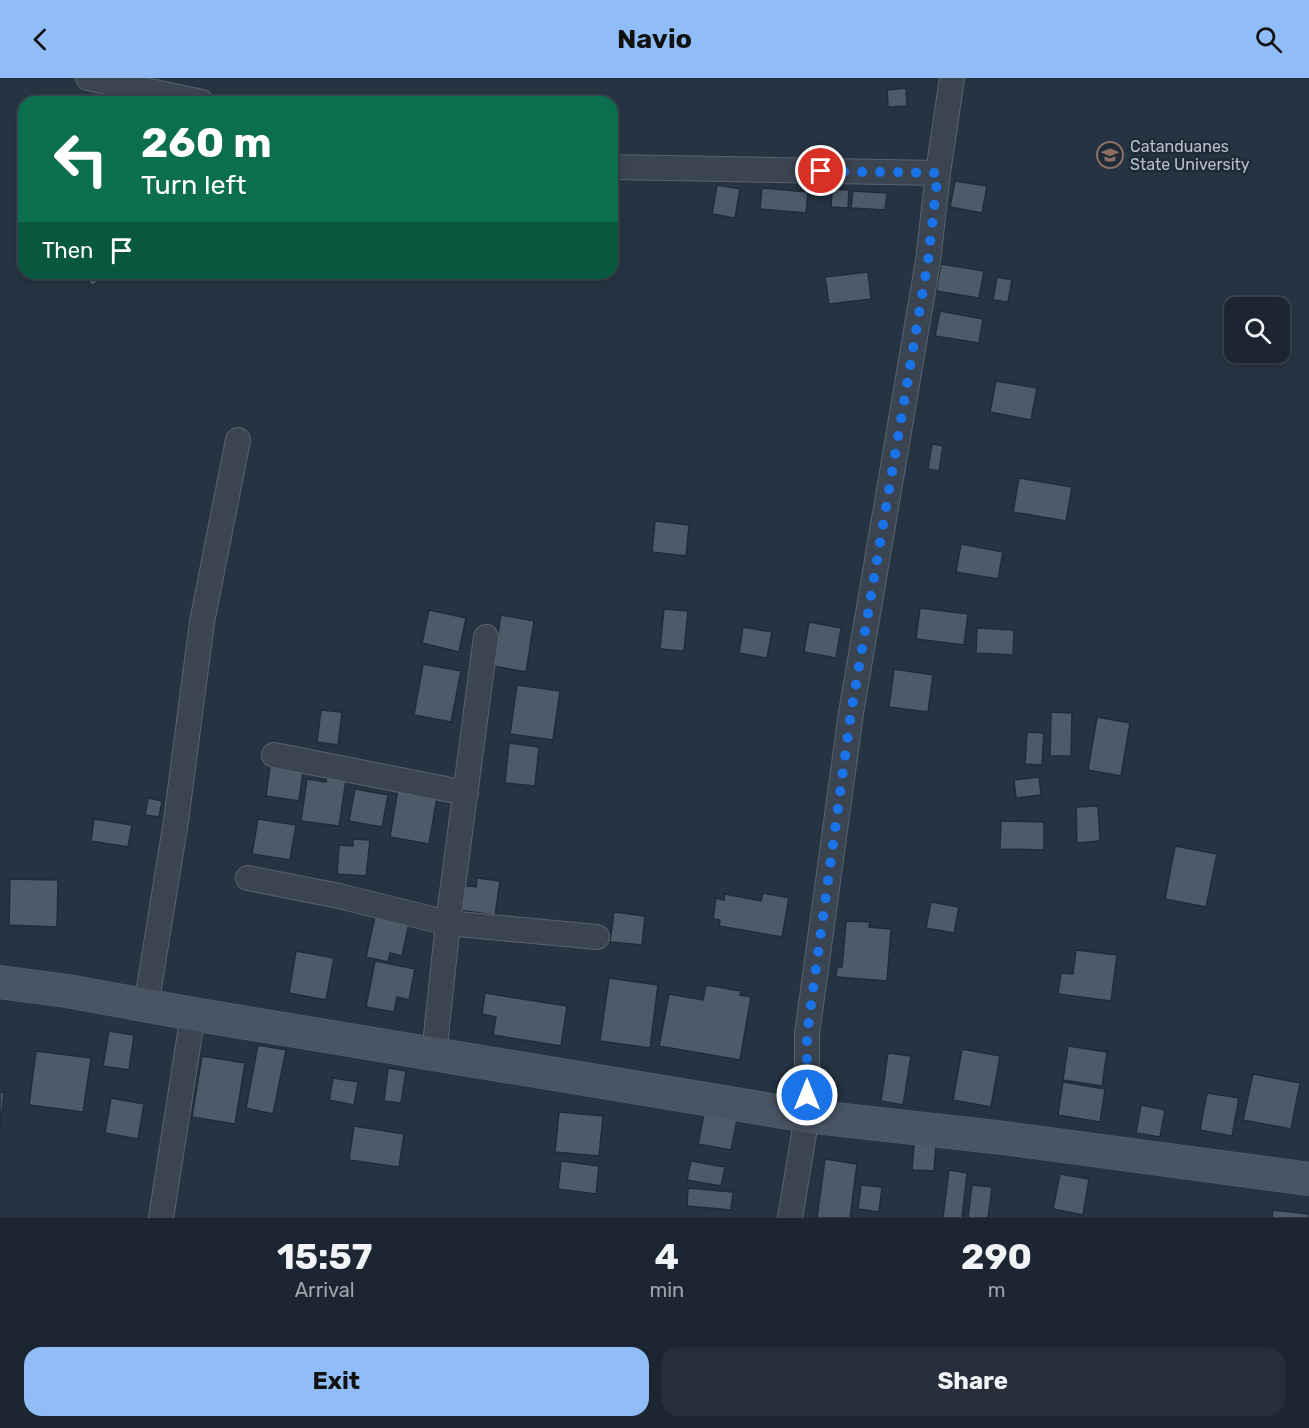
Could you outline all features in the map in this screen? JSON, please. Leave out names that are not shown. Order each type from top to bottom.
[{"type":"street","points":[[88,78],[174,96]]},
{"type":"street","points":[[790,1218],[807,1116],[807,1034],[848,736],[928,261],[952,78]]},
{"type":"street","points":[[618,167],[938,173]]},
{"type":"street","points":[[146,1006],[176,822],[202,622],[238,440]]},
{"type":"street","points":[[435,1054],[448,923],[486,637]]},
{"type":"street","points":[[274,754],[466,793]]},
{"type":"street","points":[[248,878],[339,896],[448,923],[597,937]]},
{"type":"street","points":[[0,982],[67,991],[807,1116],[1004,1138],[1309,1179]]},
{"type":"street","points":[[162,1218],[193,1014]]},
{"type":"building","points":[[906,88],[907,106],[888,107],[887,90]]},
{"type":"building","points":[[955,181],[987,186],[982,213],[950,207]]},
{"type":"building","points":[[717,185],[740,189],[735,218],[712,214]]},
{"type":"building","points":[[762,188],[808,192],[806,213],[760,209]]},
{"type":"building","points":[[832,189],[849,190],[848,208],[831,207]]},
{"type":"building","points":[[853,191],[887,193],[885,210],[851,208]]},
{"type":"building","points":[[941,264],[984,271],[979,298],[936,291]]},
{"type":"building","points":[[868,272],[871,299],[829,304],[825,277]]},
{"type":"building","points":[[997,277],[1012,280],[1008,302],[993,300]]},
{"type":"building","points":[[86,279],[101,279],[92,286]]},
{"type":"building","points":[[940,311],[983,319],[979,343],[935,336]]},
{"type":"building","points":[[996,381],[1037,388],[1031,420],[990,412]]},
{"type":"building","points":[[932,444],[943,446],[939,471],[928,469]]},
{"type":"building","points":[[1019,478],[1072,487],[1066,521],[1013,512]]},
{"type":"building","points":[[655,521],[689,525],[686,556],[652,552]]},
{"type":"building","points":[[961,544],[1003,552],[998,579],[956,572]]},
{"type":"building","points":[[920,608],[968,614],[964,645],[916,639]]},
{"type":"building","points":[[664,609],[688,611],[684,651],[660,649]]},
{"type":"building","points":[[429,610],[466,618],[459,652],[422,643]]},
{"type":"building","points":[[501,615],[534,621],[526,672],[493,666]]},
{"type":"building","points":[[809,622],[841,628],[836,658],[804,652]]},
{"type":"building","points":[[743,627],[772,632],[767,658],[739,653]]},
{"type":"building","points":[[977,628],[1014,630],[1013,655],[976,653]]},
{"type":"building","points":[[423,664],[461,671],[451,722],[414,715]]},
{"type":"building","points":[[894,669],[933,675],[928,712],[889,707]]},
{"type":"building","points":[[517,685],[560,691],[553,740],[510,734]]},
{"type":"building","points":[[321,710],[342,712],[338,745],[317,742]]},
{"type":"building","points":[[1051,712],[1072,713],[1071,756],[1050,756]]},
{"type":"building","points":[[1097,717],[1130,723],[1121,776],[1088,770]]},
{"type":"building","points":[[1027,732],[1044,733],[1042,765],[1025,764]]},
{"type":"building","points":[[509,743],[539,747],[535,786],[505,783]]},
{"type":"building","points":[[270,767],[303,772],[299,801],[266,796]]},
{"type":"building","points":[[328,770],[347,773],[339,826],[301,821],[307,779],[326,782]]},
{"type":"building","points":[[1039,777],[1041,795],[1016,798],[1014,780]]},
{"type":"building","points":[[355,789],[388,795],[382,827],[349,821]]},
{"type":"building","points":[[398,789],[437,797],[429,844],[390,837]]},
{"type":"building","points":[[148,798],[162,801],[159,817],[145,815]]},
{"type":"building","points":[[1098,806],[1100,841],[1077,843],[1076,807]]},
{"type":"building","points":[[94,819],[132,825],[128,847],[91,841]]},
{"type":"building","points":[[258,819],[296,825],[290,860],[252,854]]},
{"type":"building","points":[[1001,821],[1044,822],[1044,850],[1000,849]]},
{"type":"building","points":[[353,839],[370,840],[366,876],[337,874],[339,845],[353,846]]},
{"type":"building","points":[[1175,846],[1217,854],[1206,907],[1165,899]]},
{"type":"building","points":[[477,878],[500,881],[495,915],[458,910],[462,885],[476,887]]},
{"type":"building","points":[[10,879],[58,880],[57,927],[9,925]]},
{"type":"building","points":[[763,893],[789,898],[782,937],[719,926],[720,920],[713,919],[716,898],[724,900],[725,894],[761,901]]},
{"type":"building","points":[[931,902],[959,907],[954,933],[926,928]]},
{"type":"building","points":[[376,912],[410,919],[402,956],[390,953],[388,962],[366,957]]},
{"type":"building","points":[[614,912],[645,916],[642,945],[610,942]]},
{"type":"building","points":[[846,921],[870,922],[869,927],[891,929],[887,981],[836,977],[837,967],[842,967]]},
{"type":"building","points":[[1076,950],[1117,955],[1111,1001],[1058,994],[1061,973],[1073,974]]},
{"type":"building","points":[[296,951],[334,958],[326,1000],[289,993]]},
{"type":"building","points":[[375,961],[415,969],[409,1000],[397,997],[394,1012],[366,1007]]},
{"type":"building","points":[[609,978],[658,985],[650,1048],[600,1041]]},
{"type":"building","points":[[706,985],[741,991],[740,995],[751,997],[740,1060],[659,1046],[669,994],[703,1000]]},
{"type":"building","points":[[485,993],[567,1006],[561,1046],[493,1035],[496,1017],[482,1014]]},
{"type":"building","points":[[109,1031],[134,1035],[129,1070],[103,1066]]},
{"type":"building","points":[[258,1045],[286,1050],[273,1114],[246,1108]]},
{"type":"building","points":[[1068,1046],[1107,1052],[1102,1086],[1063,1080]]},
{"type":"building","points":[[962,1049],[1000,1056],[991,1107],[953,1100]]},
{"type":"building","points":[[36,1051],[91,1058],[83,1112],[29,1105]]},
{"type":"building","points":[[888,1053],[911,1056],[903,1105],[881,1101]]},
{"type":"building","points":[[202,1056],[245,1063],[235,1124],[192,1117]]},
{"type":"building","points":[[388,1068],[406,1071],[401,1103],[384,1101]]},
{"type":"building","points":[[1253,1074],[1300,1083],[1291,1129],[1243,1120]]},
{"type":"building","points":[[333,1078],[358,1082],[354,1105],[329,1100]]},
{"type":"building","points":[[1063,1082],[1105,1089],[1100,1122],[1058,1115]]},
{"type":"building","points":[[0,1092],[4,1093],[0,1129]]},
{"type":"building","points":[[1207,1093],[1239,1098],[1232,1136],[1200,1130]]},
{"type":"building","points":[[111,1098],[144,1104],[138,1139],[105,1133]]},
{"type":"building","points":[[1141,1105],[1165,1110],[1160,1137],[1136,1133]]},
{"type":"building","points":[[559,1112],[603,1116],[599,1156],[555,1152]]},
{"type":"building","points":[[704,1114],[737,1120],[731,1150],[698,1144]]},
{"type":"building","points":[[354,1126],[404,1134],[399,1167],[349,1160]]},
{"type":"building","points":[[914,1144],[936,1145],[934,1171],[912,1170]]},
{"type":"building","points":[[825,1159],[857,1164],[850,1218],[817,1218]]},
{"type":"building","points":[[561,1161],[599,1166],[596,1194],[558,1189]]},
{"type":"building","points":[[691,1161],[725,1167],[721,1186],[687,1180]]},
{"type":"building","points":[[949,1170],[967,1173],[962,1218],[943,1218]]},
{"type":"building","points":[[1060,1174],[1089,1179],[1083,1215],[1053,1209]]},
{"type":"building","points":[[861,1185],[882,1187],[879,1212],[858,1209]]},
{"type":"building","points":[[972,1185],[992,1187],[988,1218],[968,1218]]},
{"type":"building","points":[[688,1188],[733,1192],[731,1210],[687,1206]]},
{"type":"building","points":[[1273,1210],[1309,1214],[1309,1218],[1272,1218]]},
{"type":"place","name":"Catanduanes State University","points":[[1110,155]]},
{"type":"route","points":[[807,1095],[807,1034],[851,713],[928,261],[938,173],[821,171]]}]
